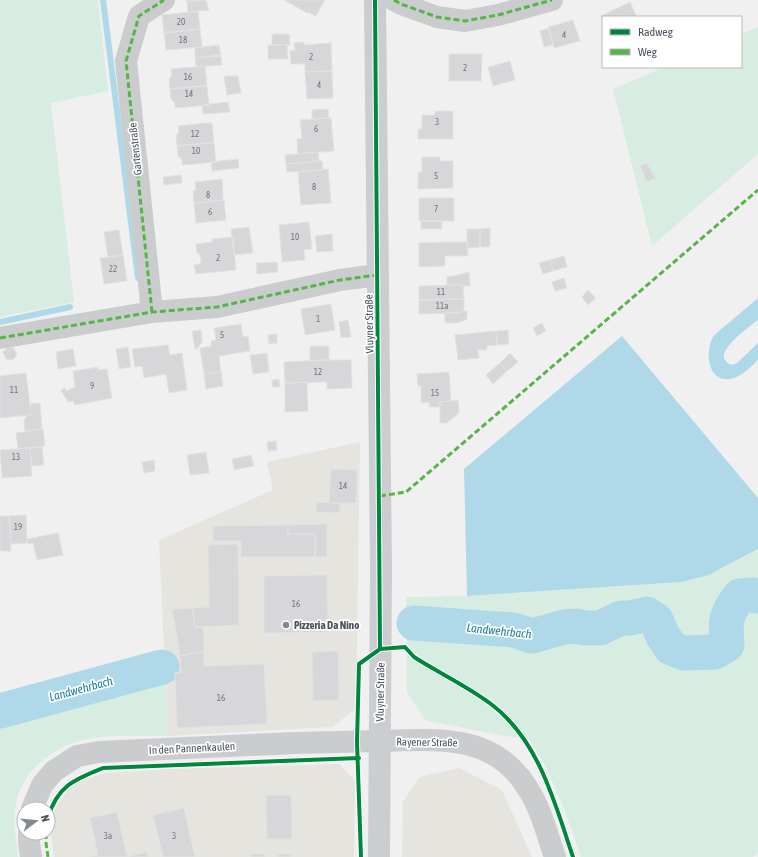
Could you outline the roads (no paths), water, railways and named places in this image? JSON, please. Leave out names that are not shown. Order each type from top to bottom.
[{"type":"main road","name":"Vluyner Straße","points":[[375,0],[381,569],[379,857]]},
{"type":"street","name":"Gartenstraße","points":[[152,312],[126,61],[139,16],[164,0]]},
{"type":"street","points":[[394,0],[437,17],[465,21],[498,15],[552,0]]},
{"type":"street","points":[[0,338],[152,312],[216,307],[340,280],[377,275]]},
{"type":"street","name":"Rayener Straße","points":[[380,741],[449,740],[474,746],[498,758],[510,767],[528,788],[541,817],[555,857]]},
{"type":"street","name":"In den Pannenkaulen","points":[[35,801],[42,784],[54,771],[77,756],[99,752],[295,743],[380,741]]},
{"type":"street","points":[[29,841],[31,857]]},
{"type":"water","points":[[758,298],[758,320],[743,331],[732,342],[724,356],[726,361],[731,365],[737,363],[758,343],[758,360],[742,374],[730,379],[722,379],[712,371],[709,357],[710,343],[719,331]]},
{"type":"water","points":[[622,336],[758,498],[758,549],[709,575],[682,582],[467,596],[464,469]]},
{"type":"waterway","points":[[103,0],[138,278]]},
{"type":"waterway","points":[[0,322],[70,307]]},
{"type":"waterway","name":"Landwehrbach","points":[[414,623],[513,630],[532,636],[564,627],[575,626],[600,628],[621,618],[630,618],[647,614],[656,620],[663,636],[671,648],[684,653],[715,652],[727,645],[727,619],[735,602],[740,596],[758,596]]},
{"type":"waterway","name":"Landwehrbach","points":[[0,711],[162,667]]},
{"type":"place","name":"Pizzeria Da Nino","points":[[286,625]]}]
